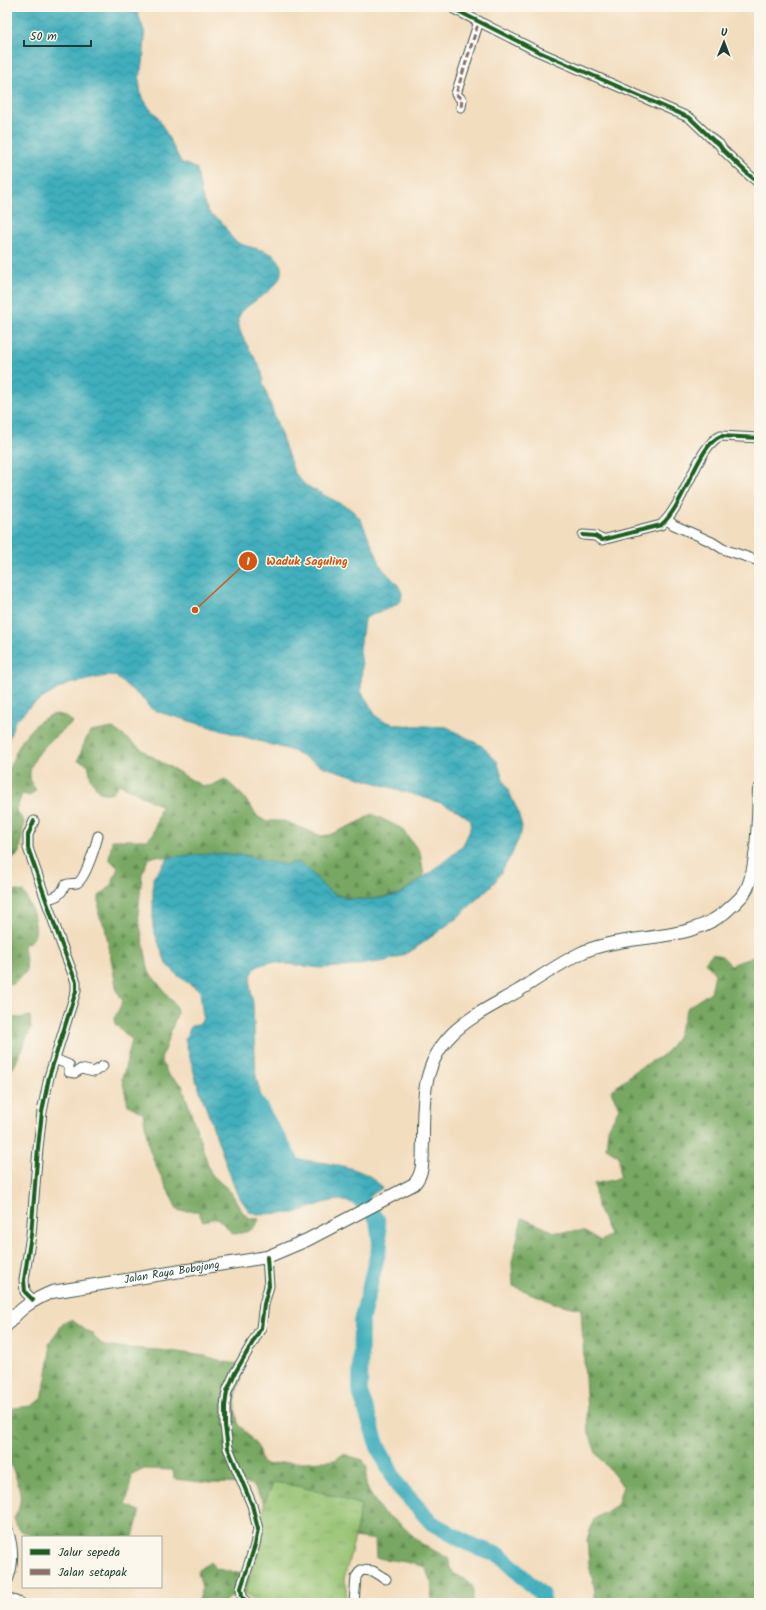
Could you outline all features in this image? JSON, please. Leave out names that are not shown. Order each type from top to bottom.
[{"type":"main road","name":"Jalan Raya Bobojong","points":[[9,1317],[33,1300],[52,1292],[267,1257],[307,1240],[414,1184],[420,1178],[423,1163],[423,1111],[426,1084],[432,1064],[444,1042],[464,1024],[582,952],[612,944],[676,934],[699,928],[728,910],[745,891],[751,875],[758,821],[759,790]]},
{"type":"main road","points":[[7,1531],[12,1548],[10,1572],[7,1579]]},
{"type":"street","points":[[454,9],[537,51],[690,118],[759,183]]},
{"type":"street","points":[[461,107],[461,98],[456,94],[479,21]]},
{"type":"street","points":[[583,535],[594,536],[602,540],[661,525],[667,520],[677,505],[702,454],[715,438],[721,436],[759,438]]},
{"type":"street","points":[[667,520],[674,525],[712,542],[716,546],[759,561]]},
{"type":"street","points":[[33,1300],[25,1292],[24,1280],[31,1235],[42,1112],[49,1077],[76,991],[76,982],[28,848],[28,835],[34,821]]},
{"type":"street","points":[[46,899],[56,897],[62,893],[64,885],[78,883],[82,878],[90,858],[93,855],[98,836]]},
{"type":"street","points":[[55,1059],[69,1065],[69,1072],[75,1073],[81,1069],[94,1072],[103,1066]]},
{"type":"street","points":[[247,1603],[242,1596],[241,1588],[255,1545],[258,1529],[252,1505],[228,1448],[225,1426],[225,1406],[227,1391],[235,1373],[261,1328],[264,1304],[269,1286],[267,1257]]},
{"type":"street","points":[[354,1603],[356,1577],[361,1570],[373,1571],[386,1579]]},
{"type":"street","points":[[7,1598],[21,1603]]},
{"type":"green space","points":[[56,714],[65,716],[73,722],[43,748],[32,765],[30,773],[31,782],[36,790],[30,796],[22,794],[16,811],[24,821],[20,853],[7,864],[7,775],[10,765],[24,737],[31,729],[46,717]]},
{"type":"green space","points":[[113,728],[148,754],[202,786],[210,786],[225,779],[243,796],[258,817],[266,821],[284,821],[321,836],[329,835],[359,822],[372,814],[401,828],[420,852],[424,876],[399,894],[373,899],[352,899],[329,892],[298,862],[290,865],[272,864],[246,855],[210,854],[168,858],[156,856],[148,859],[142,874],[138,915],[149,972],[176,1006],[177,1014],[161,1059],[168,1075],[182,1085],[211,1174],[231,1192],[243,1213],[250,1218],[259,1219],[252,1229],[242,1233],[233,1234],[217,1218],[203,1221],[198,1211],[178,1211],[149,1148],[143,1113],[128,1105],[122,1079],[132,1040],[115,1024],[115,1017],[123,1001],[117,991],[105,927],[99,915],[99,896],[110,887],[118,868],[109,859],[112,840],[147,840],[153,834],[161,806],[119,784],[111,794],[99,792],[91,779],[88,764],[78,760],[90,732]]},
{"type":"green space","points":[[7,864],[12,890],[23,892],[26,896],[35,921],[34,937],[30,942],[24,945],[27,971],[14,984],[7,984]]},
{"type":"green space","points":[[712,954],[722,956],[731,965],[759,955],[759,1603],[595,1603],[595,1591],[589,1565],[587,1539],[594,1519],[617,1505],[623,1486],[596,1453],[588,1430],[581,1309],[554,1303],[513,1286],[512,1262],[522,1218],[555,1232],[583,1231],[601,1241],[610,1235],[597,1206],[594,1184],[620,1178],[619,1156],[606,1148],[608,1129],[619,1108],[611,1091],[638,1069],[665,1054],[676,1039],[688,1007],[711,992],[715,974],[705,962]]},
{"type":"green space","points":[[30,1016],[31,1028],[14,1067],[7,1074],[7,1017],[19,1018]]},
{"type":"green space","points":[[72,1320],[85,1330],[93,1333],[94,1337],[104,1346],[171,1351],[205,1356],[226,1362],[245,1365],[237,1390],[235,1406],[238,1423],[258,1447],[262,1463],[270,1465],[279,1463],[335,1460],[343,1454],[363,1460],[367,1468],[366,1485],[383,1513],[398,1522],[422,1544],[448,1558],[453,1573],[468,1581],[473,1587],[473,1603],[431,1603],[432,1585],[425,1567],[406,1562],[376,1558],[375,1540],[355,1537],[361,1505],[318,1491],[274,1482],[264,1503],[252,1484],[209,1483],[174,1479],[173,1470],[144,1469],[132,1475],[126,1505],[140,1511],[133,1536],[32,1536],[18,1529],[14,1518],[20,1501],[20,1492],[7,1450],[8,1416],[13,1408],[31,1406],[42,1399],[50,1357],[49,1343],[64,1322]]},
{"type":"green space","points":[[274,1482],[318,1491],[361,1505],[355,1537],[344,1579],[347,1587],[344,1603],[260,1603],[245,1594],[262,1529],[264,1503]]},
{"type":"green space","points":[[210,1562],[217,1569],[249,1575],[245,1594],[235,1594],[222,1603],[197,1603],[202,1588],[198,1571]]},
{"type":"water","points":[[7,7],[135,7],[144,30],[145,38],[143,64],[139,79],[141,95],[150,109],[157,115],[181,162],[197,169],[203,199],[211,215],[221,221],[235,241],[246,246],[265,251],[276,257],[279,261],[281,270],[279,279],[266,293],[243,310],[239,316],[238,322],[245,341],[261,369],[263,383],[294,472],[305,485],[349,508],[356,514],[361,520],[382,568],[398,585],[402,593],[401,601],[397,604],[364,619],[360,649],[362,665],[361,691],[376,716],[383,721],[400,725],[447,727],[482,746],[497,761],[503,779],[517,809],[522,826],[521,833],[511,856],[494,883],[457,918],[416,948],[401,956],[386,961],[345,967],[320,968],[272,962],[255,968],[251,976],[250,985],[253,1003],[256,1076],[270,1136],[293,1153],[297,1159],[344,1166],[366,1174],[375,1180],[382,1188],[357,1204],[340,1200],[327,1202],[294,1213],[258,1214],[250,1212],[237,1194],[196,1080],[185,1039],[191,1026],[199,1025],[203,1018],[200,991],[178,976],[166,963],[153,928],[153,878],[168,858],[186,855],[228,854],[253,857],[278,864],[291,864],[298,862],[305,866],[329,891],[345,898],[365,899],[394,896],[412,886],[458,850],[467,837],[471,820],[457,810],[441,803],[324,767],[293,751],[155,711],[115,676],[111,675],[69,684],[33,704],[15,721],[7,744]]},
{"type":"waterway","points":[[255,1100],[293,1164]]},
{"type":"waterway","points":[[345,1190],[358,1197],[377,1219],[380,1244],[361,1322],[360,1392],[378,1447],[398,1486],[432,1523],[467,1543],[501,1556],[542,1595],[544,1603]]},
{"type":"marked path","points":[[461,107],[462,100],[456,94],[479,21]]},
{"type":"cycle path","points":[[454,9],[537,51],[690,118],[759,183]]},
{"type":"cycle path","points":[[583,535],[595,536],[602,540],[661,525],[670,516],[698,462],[705,450],[713,441],[721,436],[759,438]]},
{"type":"cycle path","points":[[33,1300],[25,1292],[24,1280],[31,1235],[42,1112],[49,1077],[76,991],[76,982],[28,848],[28,835],[34,821]]},
{"type":"cycle path","points":[[247,1603],[242,1596],[241,1588],[255,1545],[258,1529],[252,1505],[228,1448],[225,1426],[225,1406],[227,1391],[235,1373],[261,1328],[264,1304],[269,1286],[267,1257]]},
{"type":"place","name":"Waduk Saguling","points":[[195,610]]}]
